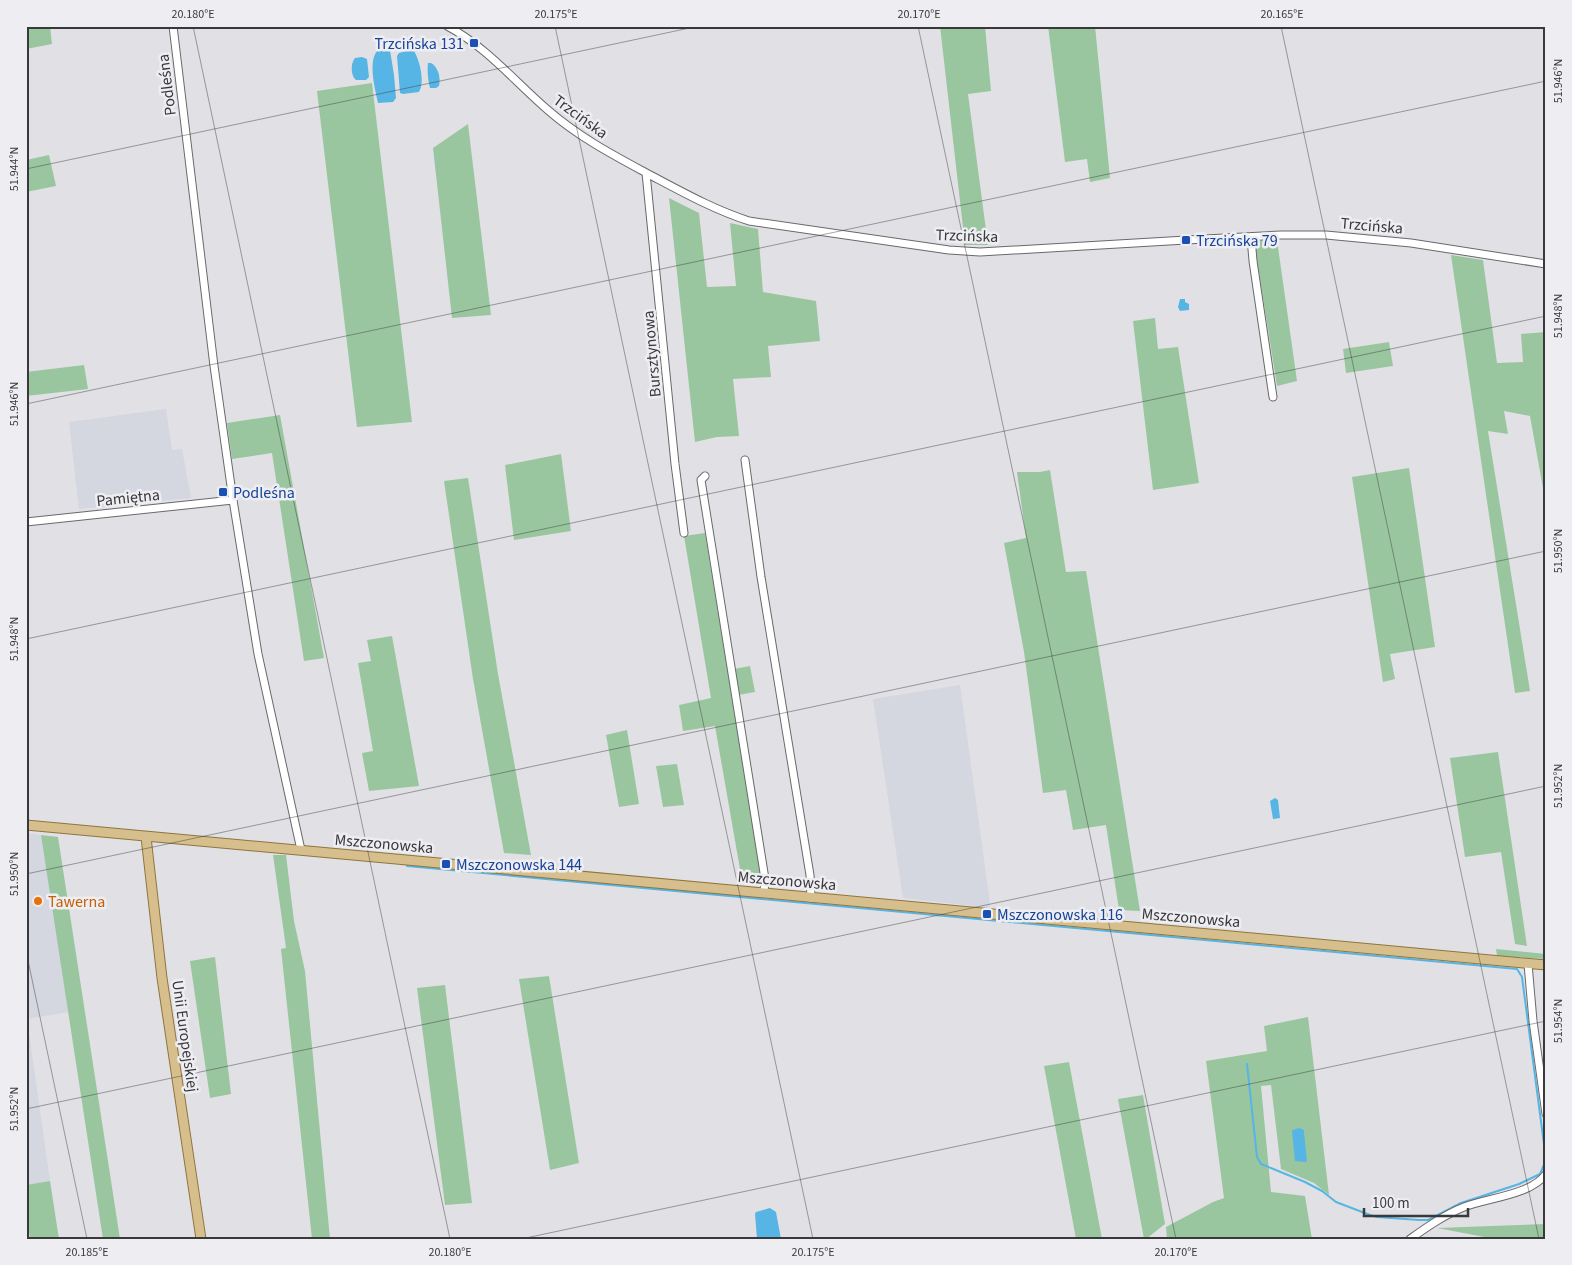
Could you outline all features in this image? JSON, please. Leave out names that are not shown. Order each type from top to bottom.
[{"type":"main road","name":"Mszczonowska","points":[[26,826],[1546,965]]},
{"type":"main road","name":"Unii Europejskiej","points":[[146,837],[162,978],[201,1239]]},
{"type":"street","name":"Podleśna","points":[[173,26],[214,366],[233,500],[258,654],[301,850]]},
{"type":"street","name":"Trzcińska","points":[[447,26],[479,48],[573,131],[703,203],[749,220],[949,250],[980,252],[1251,237],[1326,235],[1368,238],[1546,264]]},
{"type":"street","name":"Bursztynowa","points":[[646,172],[675,464],[684,533]]},
{"type":"street","points":[[1251,237],[1273,397]]},
{"type":"street","points":[[745,460],[761,576],[810,875],[810,898]]},
{"type":"street","points":[[704,476],[702,480],[705,507],[765,879],[764,894]]},
{"type":"street","name":"Pamiętna","points":[[26,522],[233,500]]},
{"type":"street","points":[[1528,964],[1546,1114]]},
{"type":"street","points":[[1410,1239],[1450,1213],[1520,1191],[1534,1185],[1546,1174]]},
{"type":"shaded area","points":[[166,409],[172,450],[182,449],[191,498],[79,509],[69,422]]},
{"type":"shaded area","points":[[960,685],[990,908],[903,898],[873,699]]},
{"type":"shaded area","points":[[26,833],[41,835],[69,1012],[27,1019],[50,1181],[26,1185]]},
{"type":"green space","points":[[26,26],[50,26],[52,44],[26,49]]},
{"type":"green space","points":[[940,26],[985,26],[991,91],[968,94],[988,245],[965,245]]},
{"type":"green space","points":[[1048,26],[1095,26],[1110,178],[1090,182],[1087,159],[1065,162]]},
{"type":"green space","points":[[372,83],[412,422],[357,427],[317,91]]},
{"type":"green space","points":[[468,124],[491,315],[452,318],[433,148]]},
{"type":"green space","points":[[49,155],[56,186],[26,192],[26,160]]},
{"type":"green space","points":[[669,198],[699,213],[707,287],[736,286],[730,223],[758,229],[763,292],[816,301],[820,341],[768,346],[771,377],[733,379],[739,436],[717,437],[695,442]]},
{"type":"green space","points":[[1277,240],[1297,381],[1277,386],[1254,241]]},
{"type":"green space","points":[[1451,255],[1483,260],[1497,363],[1523,362],[1521,334],[1546,332],[1546,505],[1530,416],[1504,411],[1508,434],[1488,431],[1530,691],[1515,693]]},
{"type":"green space","points":[[1155,318],[1158,349],[1178,347],[1199,483],[1153,490],[1133,321]]},
{"type":"green space","points":[[1389,342],[1393,366],[1346,373],[1343,349]]},
{"type":"green space","points":[[84,365],[88,389],[26,396],[26,372]]},
{"type":"green space","points":[[280,415],[324,658],[304,661],[272,453],[232,459],[227,423]]},
{"type":"green space","points":[[561,454],[571,531],[514,540],[505,465]]},
{"type":"green space","points":[[1409,468],[1435,647],[1390,654],[1395,679],[1383,682],[1352,477]]},
{"type":"green space","points":[[1050,470],[1066,572],[1086,571],[1140,911],[1119,910],[1106,825],[1073,830],[1066,790],[1043,793],[1024,652],[1004,543],[1026,538],[1017,472]]},
{"type":"green space","points":[[468,478],[498,674],[531,855],[504,853],[473,679],[444,481]]},
{"type":"green space","points":[[705,533],[761,876],[741,875],[715,726],[683,731],[679,705],[711,698],[684,536]]},
{"type":"green space","points":[[392,636],[419,786],[369,791],[362,753],[373,751],[358,663],[371,661],[367,640]]},
{"type":"green space","points":[[750,666],[755,692],[738,695],[734,669]]},
{"type":"green space","points":[[627,730],[639,804],[619,807],[606,735]]},
{"type":"green space","points":[[1498,752],[1527,946],[1515,944],[1501,852],[1465,857],[1450,758]]},
{"type":"green space","points":[[677,764],[684,805],[663,807],[656,766]]},
{"type":"green space","points":[[41,835],[58,837],[120,1239],[103,1239]]},
{"type":"green space","points":[[273,855],[286,855],[294,921],[305,971],[330,1239],[312,1239],[281,949],[286,948]]},
{"type":"green space","points":[[1496,949],[1546,954],[1546,959],[1497,956]]},
{"type":"green space","points":[[215,957],[231,1094],[210,1098],[190,961]]},
{"type":"green space","points":[[549,976],[579,1163],[550,1170],[519,979]]},
{"type":"green space","points":[[445,985],[472,1203],[445,1205],[417,988]]},
{"type":"green space","points":[[1308,1017],[1329,1195],[1314,1183],[1281,1169],[1271,1085],[1261,1086],[1271,1192],[1305,1196],[1312,1239],[1167,1239],[1166,1227],[1224,1198],[1206,1061],[1267,1051],[1264,1026]]},
{"type":"green space","points":[[1069,1062],[1102,1239],[1076,1239],[1044,1066]]},
{"type":"green space","points":[[1143,1095],[1165,1224],[1146,1239],[1144,1239],[1118,1099]]},
{"type":"green space","points":[[50,1181],[59,1239],[30,1239],[26,1214],[26,1185]]},
{"type":"green space","points":[[1546,1224],[1546,1239],[1495,1239],[1437,1228]]},
{"type":"water","points":[[383,47],[390,50],[396,98],[393,102],[378,103],[373,64],[374,56]]},
{"type":"water","points":[[410,50],[414,51],[418,60],[422,83],[419,92],[403,94],[400,93],[397,56],[399,53]]},
{"type":"water","points":[[362,57],[367,59],[369,77],[366,80],[356,80],[352,73],[352,63],[355,58]]},
{"type":"water","points":[[428,63],[435,67],[440,79],[439,86],[436,88],[430,88]]},
{"type":"water","points":[[1180,299],[1185,299],[1185,302],[1189,304],[1189,310],[1180,311],[1178,307]]},
{"type":"water","points":[[1275,798],[1278,800],[1280,818],[1273,819],[1270,801]]},
{"type":"water","points":[[1299,1128],[1304,1130],[1306,1162],[1295,1161],[1292,1131]]},
{"type":"water","points":[[770,1208],[776,1212],[781,1239],[757,1239],[755,1214]]},
{"type":"waterway","points":[[407,866],[1517,969],[1522,977],[1546,1160],[1540,1174],[1519,1184],[1461,1203],[1428,1220],[1370,1215],[1336,1202],[1322,1191],[1305,1182],[1261,1164],[1257,1157],[1247,1064]]},
{"type":"place","name":"Trzcińska 131","points":[[474,43]]},
{"type":"place","name":"Trzcińska 79","points":[[1186,240]]},
{"type":"place","name":"Podleśna","points":[[223,492]]},
{"type":"place","name":"Mszczonowska 144","points":[[446,864]]},
{"type":"place","name":"Tawerna","points":[[38,901]]},
{"type":"place","name":"Mszczonowska 116","points":[[987,914]]}]
